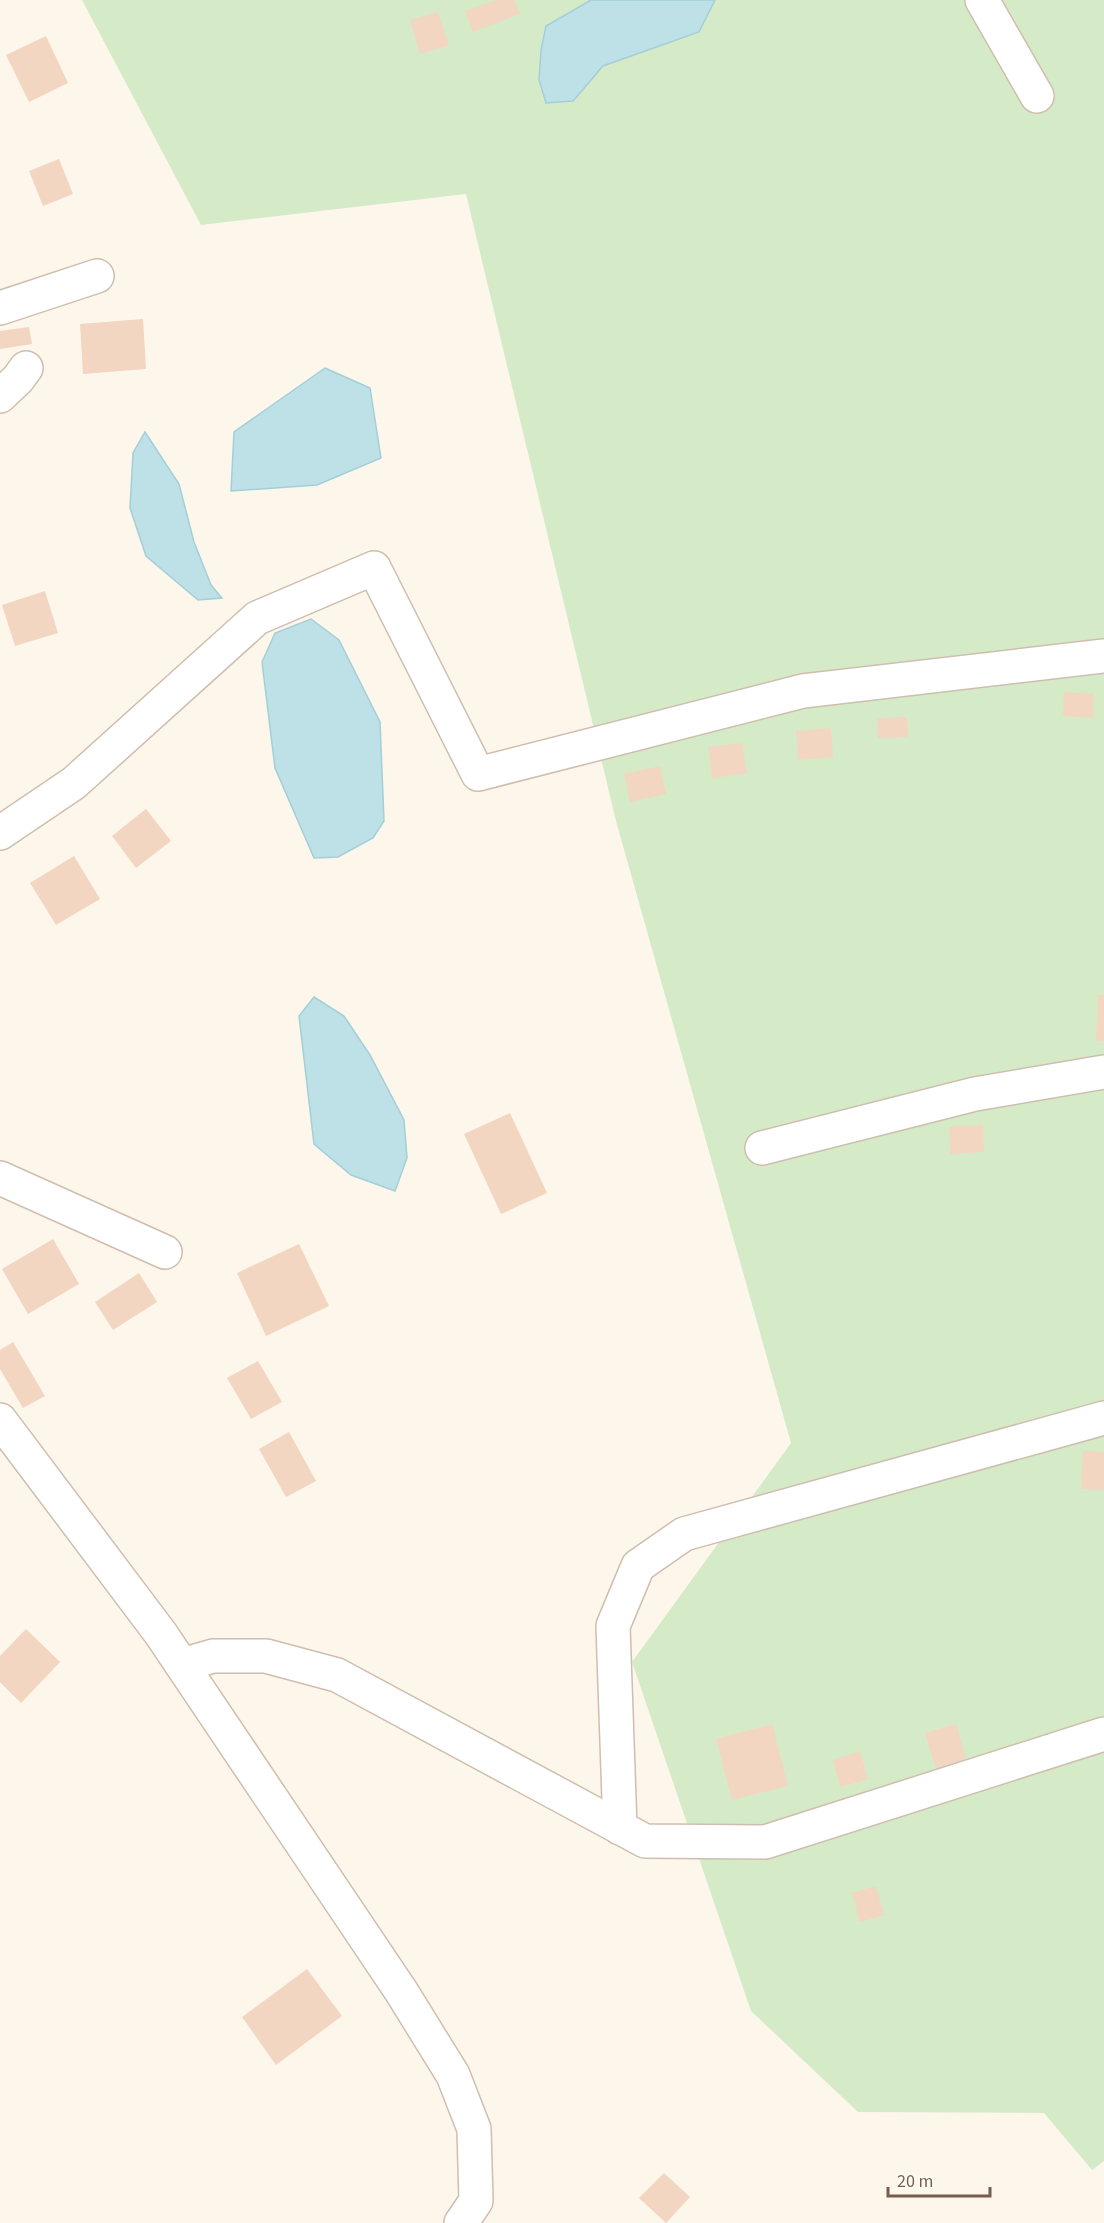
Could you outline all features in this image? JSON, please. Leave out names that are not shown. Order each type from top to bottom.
[{"type":"street","points":[[982,0],[1037,96]]},
{"type":"street","points":[[0,308],[97,276]]},
{"type":"street","points":[[0,396],[18,380],[26,368]]},
{"type":"street","points":[[0,833],[74,783],[257,618],[374,568],[477,774],[803,691],[1104,656]]},
{"type":"street","points":[[762,1148],[975,1094],[1104,1072]]},
{"type":"street","points":[[0,1178],[165,1252]]},
{"type":"street","points":[[620,1828],[613,1626],[638,1566],[684,1534],[1104,1418]]},
{"type":"street","points":[[0,1420],[162,1634],[401,1991],[453,2075],[474,2129],[476,2201],[461,2223]]},
{"type":"street","points":[[182,1665],[213,1656],[266,1656],[337,1675],[645,1841],[765,1842],[1104,1734]]},
{"type":"green space","points":[[82,0],[1104,0],[1104,2161],[1092,2170],[1044,2113],[858,2112],[751,2011],[632,1662],[791,1443],[616,821],[466,194],[201,225]]},
{"type":"water","points":[[591,0],[715,0],[699,32],[603,66],[573,101],[546,103],[539,80],[541,50],[546,26]]},
{"type":"water","points":[[325,368],[370,388],[381,458],[317,485],[231,491],[234,432]]},
{"type":"water","points":[[145,432],[179,484],[194,542],[211,585],[222,598],[198,600],[146,556],[130,508],[133,453]]},
{"type":"water","points":[[311,619],[339,640],[380,722],[384,821],[373,838],[338,857],[314,858],[275,768],[262,662],[275,633]]},
{"type":"water","points":[[314,997],[344,1016],[370,1055],[404,1120],[407,1158],[395,1191],[351,1175],[314,1144],[299,1016]]},
{"type":"building","points":[[496,0],[514,0],[520,14],[473,32],[465,11]]},
{"type":"building","points":[[438,12],[449,45],[420,54],[410,20]]},
{"type":"building","points":[[46,36],[68,83],[29,102],[6,55]]},
{"type":"building","points":[[59,159],[73,194],[43,206],[29,171]]},
{"type":"building","points":[[143,319],[146,369],[83,374],[80,324]]},
{"type":"building","points":[[29,327],[32,344],[0,349],[0,331]]},
{"type":"building","points":[[45,591],[58,633],[15,646],[2,605]]},
{"type":"building","points":[[1064,692],[1094,694],[1093,718],[1063,716]]},
{"type":"building","points":[[907,717],[908,737],[878,738],[877,718]]},
{"type":"building","points":[[831,728],[833,757],[798,760],[796,731]]},
{"type":"building","points":[[742,743],[747,773],[712,778],[708,747]]},
{"type":"building","points":[[660,766],[666,794],[630,802],[624,774]]},
{"type":"building","points":[[146,809],[171,841],[136,868],[112,836]]},
{"type":"building","points":[[74,856],[100,899],[56,925],[30,883]]},
{"type":"building","points":[[1098,995],[1104,995],[1104,1041],[1096,1041]]},
{"type":"building","points":[[510,1113],[547,1193],[501,1214],[464,1134]]},
{"type":"building","points":[[983,1125],[984,1152],[950,1154],[949,1127]]},
{"type":"building","points":[[53,1239],[79,1284],[28,1314],[2,1269]]},
{"type":"building","points":[[299,1244],[329,1306],[266,1336],[237,1273]]},
{"type":"building","points":[[139,1273],[157,1302],[113,1330],[95,1302]]},
{"type":"building","points":[[13,1342],[45,1396],[23,1408],[0,1369],[0,1350]]},
{"type":"building","points":[[258,1361],[282,1402],[251,1419],[227,1378]]},
{"type":"building","points":[[289,1432],[316,1481],[286,1497],[259,1449]]},
{"type":"building","points":[[1083,1451],[1104,1452],[1104,1490],[1081,1489]]},
{"type":"building","points":[[26,1629],[60,1662],[21,1703],[0,1682],[0,1656]]},
{"type":"building","points":[[772,1724],[788,1786],[732,1800],[716,1739]]},
{"type":"building","points":[[956,1724],[966,1759],[936,1769],[925,1733]]},
{"type":"building","points":[[860,1751],[868,1779],[840,1787],[833,1760]]},
{"type":"building","points":[[876,1886],[884,1915],[860,1922],[852,1893]]},
{"type":"building","points":[[307,1969],[342,2016],[276,2065],[242,2017]]},
{"type":"building","points":[[664,2173],[690,2197],[666,2223],[639,2198]]}]
